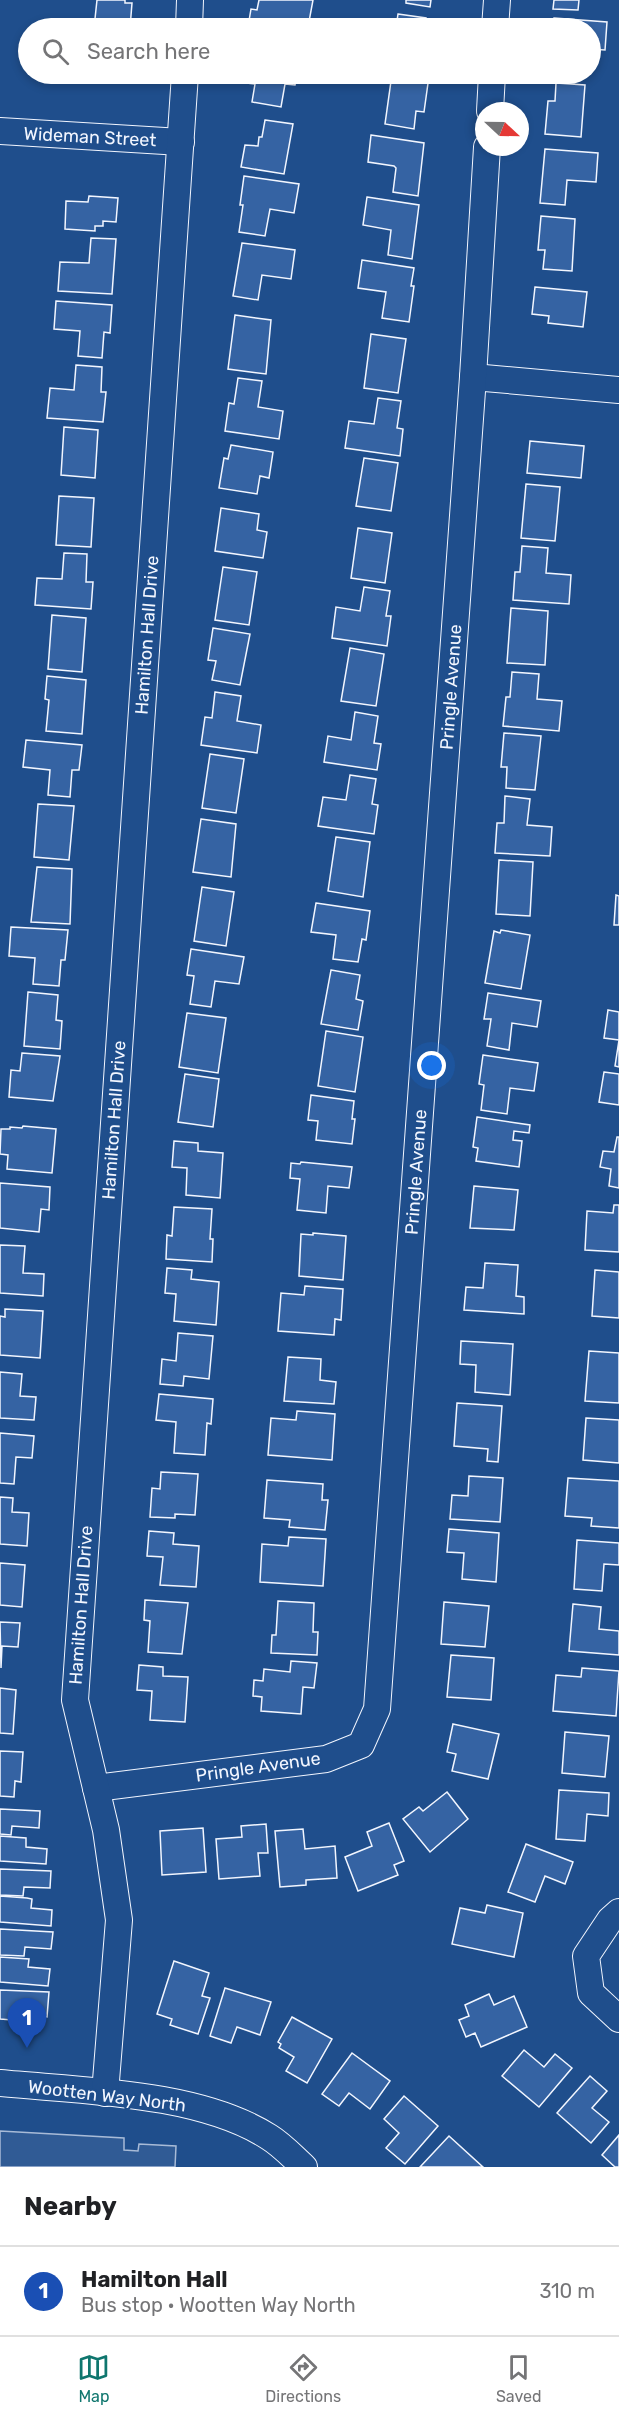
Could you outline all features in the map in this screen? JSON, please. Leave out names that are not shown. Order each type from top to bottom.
[{"type":"street","points":[[189,18],[190,0]]},
{"type":"street","points":[[496,18],[497,0]]},
{"type":"street","points":[[181,142],[184,84]]},
{"type":"street","points":[[490,102],[491,84]]},
{"type":"street","name":"Wideman Street","points":[[0,131],[181,142]]},
{"type":"street","name":"Hamilton Hall Drive","points":[[105,2093],[119,1920],[106,1830],[75,1700],[181,142]]},
{"type":"street","name":"Pringle Avenue","points":[[96,1788],[326,1759],[362,1745],[376,1709],[473,377],[486,156]]},
{"type":"street","points":[[473,377],[619,390]]},
{"type":"street","points":[[619,1912],[610,1920],[585,1956],[591,1993],[619,2019]]},
{"type":"street","name":"Wootten Way North","points":[[0,2083],[183,2103],[225,2115],[270,2137],[304,2167]]},
{"type":"shaded area","points":[[0,2131],[124,2138],[124,2150],[138,2151],[139,2144],[176,2146],[175,2167],[0,2167]]},
{"type":"building","points":[[97,0],[125,0],[125,3],[132,3],[131,18],[95,18]]},
{"type":"building","points":[[259,0],[313,0],[310,18],[250,18],[251,9],[257,10]]},
{"type":"building","points":[[406,0],[431,0],[430,7],[406,3]]},
{"type":"building","points":[[554,0],[579,0],[578,10],[553,9]]},
{"type":"building","points":[[398,14],[426,18],[397,18]]},
{"type":"building","points":[[601,22],[607,22],[605,50],[601,50]]},
{"type":"building","points":[[255,84],[285,84],[281,107],[252,102]]},
{"type":"building","points":[[391,84],[428,84],[424,112],[416,111],[414,129],[385,124]]},
{"type":"building","points":[[556,84],[585,85],[581,137],[545,134],[548,101],[555,101]]},
{"type":"building","points":[[265,120],[293,124],[284,174],[241,167],[245,145],[258,146]]},
{"type":"building","points":[[371,135],[424,143],[418,196],[393,192],[396,168],[394,166],[368,162]]},
{"type":"building","points":[[545,149],[598,153],[596,182],[567,180],[565,205],[540,203]]},
{"type":"building","points":[[244,176],[299,184],[294,213],[270,209],[265,236],[239,232]]},
{"type":"building","points":[[89,196],[118,198],[116,222],[103,221],[103,226],[95,226],[95,231],[65,229],[66,201],[88,202]]},
{"type":"building","points":[[367,197],[419,205],[412,259],[388,255],[391,230],[363,225]]},
{"type":"building","points":[[541,216],[575,219],[572,271],[543,269],[545,250],[538,250]]},
{"type":"building","points":[[91,238],[116,239],[112,294],[58,291],[60,262],[89,263]]},
{"type":"building","points":[[242,243],[295,250],[291,279],[262,275],[258,300],[233,296]]},
{"type":"building","points":[[362,260],[414,268],[409,322],[382,318],[386,292],[358,288]]},
{"type":"building","points":[[535,287],[587,292],[583,327],[548,323],[549,316],[532,314]]},
{"type":"building","points":[[56,301],[112,305],[110,333],[104,332],[102,358],[78,356],[80,331],[54,329]]},
{"type":"building","points":[[235,315],[271,320],[266,374],[228,369]]},
{"type":"building","points":[[371,334],[406,339],[398,393],[364,388]]},
{"type":"building","points":[[76,365],[102,367],[101,392],[106,392],[103,422],[47,418],[50,388],[74,390]]},
{"type":"building","points":[[238,378],[262,381],[258,407],[283,411],[279,439],[225,431],[229,403],[234,404]]},
{"type":"building","points":[[378,398],[401,401],[397,428],[403,429],[400,456],[345,448],[349,421],[374,424]]},
{"type":"building","points":[[64,427],[98,430],[95,478],[61,475]]},
{"type":"building","points":[[530,441],[584,446],[581,478],[527,473]]},
{"type":"building","points":[[231,445],[273,452],[269,478],[260,476],[257,494],[219,488],[224,458],[228,459]]},
{"type":"building","points":[[364,458],[398,463],[391,511],[356,506]]},
{"type":"building","points":[[526,484],[560,487],[555,541],[521,538]]},
{"type":"building","points":[[59,496],[94,498],[91,547],[56,545]]},
{"type":"building","points":[[221,508],[259,514],[257,530],[267,532],[263,558],[215,551]]},
{"type":"building","points":[[358,528],[392,533],[385,583],[351,578]]},
{"type":"building","points":[[522,546],[548,548],[546,573],[571,575],[569,604],[513,600],[515,572],[520,572]]},
{"type":"building","points":[[64,553],[87,554],[86,582],[93,582],[91,609],[35,605],[37,578],[62,579]]},
{"type":"building","points":[[223,567],[257,572],[249,625],[215,620]]},
{"type":"building","points":[[364,587],[390,591],[386,616],[391,616],[387,646],[332,638],[336,607],[360,611]]},
{"type":"building","points":[[511,608],[548,611],[545,665],[507,663]]},
{"type":"building","points":[[52,615],[86,618],[82,672],[48,669]]},
{"type":"building","points":[[213,628],[250,634],[240,685],[212,680],[216,661],[208,660]]},
{"type":"building","points":[[350,648],[384,654],[376,706],[341,701]]},
{"type":"building","points":[[512,672],[539,674],[537,699],[562,701],[559,731],[503,726],[506,697],[510,697]]},
{"type":"building","points":[[47,676],[86,680],[82,734],[46,731],[49,700],[45,699]]},
{"type":"building","points":[[215,692],[241,696],[237,721],[261,725],[257,753],[201,745],[205,717],[212,718]]},
{"type":"building","points":[[355,712],[378,716],[374,743],[381,744],[377,770],[324,762],[328,736],[351,740]]},
{"type":"building","points":[[504,733],[541,736],[535,790],[506,788],[507,767],[501,767]]},
{"type":"building","points":[[26,740],[82,745],[79,770],[72,770],[70,797],[48,795],[50,770],[23,767]]},
{"type":"building","points":[[210,754],[244,759],[236,813],[202,808]]},
{"type":"building","points":[[350,775],[376,779],[372,804],[378,805],[374,834],[318,826],[323,797],[346,800]]},
{"type":"building","points":[[505,796],[530,799],[527,825],[552,827],[550,856],[495,853],[497,823],[504,823]]},
{"type":"building","points":[[38,804],[74,806],[69,860],[34,857]]},
{"type":"building","points":[[201,819],[236,824],[231,877],[193,872]]},
{"type":"building","points":[[336,837],[370,842],[363,897],[328,891]]},
{"type":"building","points":[[499,860],[533,862],[530,916],[496,914]]},
{"type":"building","points":[[37,867],[72,869],[70,924],[31,922]]},
{"type":"building","points":[[202,887],[234,892],[226,946],[194,941]]},
{"type":"building","points":[[616,895],[619,896],[619,925],[614,925]]},
{"type":"building","points":[[316,903],[370,911],[366,940],[362,939],[358,962],[333,959],[336,935],[311,932]]},
{"type":"building","points":[[11,927],[68,930],[65,960],[61,960],[59,986],[33,984],[35,958],[9,956]]},
{"type":"building","points":[[501,930],[530,935],[521,989],[485,983],[494,931],[500,933]]},
{"type":"building","points":[[191,949],[244,957],[239,984],[215,981],[211,1007],[190,1004],[194,976],[187,975]]},
{"type":"building","points":[[331,970],[360,975],[356,999],[363,1001],[358,1030],[321,1024]]},
{"type":"building","points":[[28,992],[58,995],[56,1020],[62,1021],[60,1049],[24,1046]]},
{"type":"building","points":[[488,993],[541,1001],[537,1027],[512,1023],[509,1050],[487,1046],[491,1019],[484,1019]]},
{"type":"building","points":[[608,1010],[619,1012],[619,1040],[604,1038]]},
{"type":"building","points":[[187,1013],[226,1018],[218,1073],[179,1067]]},
{"type":"building","points":[[326,1031],[363,1037],[355,1092],[318,1086]]},
{"type":"building","points":[[619,1040],[619,1067],[615,1066]]},
{"type":"building","points":[[22,1053],[60,1056],[53,1101],[9,1097],[11,1070],[20,1071]]},
{"type":"building","points":[[483,1055],[538,1063],[534,1091],[510,1088],[507,1114],[481,1110],[484,1085],[479,1084]]},
{"type":"building","points":[[604,1072],[619,1074],[619,1105],[599,1102]]},
{"type":"building","points":[[185,1074],[219,1079],[213,1127],[178,1122]]},
{"type":"building","points":[[311,1095],[354,1101],[352,1119],[355,1119],[352,1144],[316,1140],[318,1121],[308,1120]]},
{"type":"building","points":[[477,1117],[530,1125],[529,1133],[514,1131],[513,1140],[522,1141],[519,1167],[476,1161],[478,1148],[473,1147]]},
{"type":"building","points":[[23,1126],[56,1129],[52,1173],[7,1169],[8,1155],[0,1154],[1,1129],[22,1128]]},
{"type":"building","points":[[617,1137],[619,1137],[619,1188],[609,1186],[611,1169],[600,1167],[603,1151],[614,1152]]},
{"type":"building","points":[[174,1141],[198,1143],[198,1151],[223,1153],[220,1198],[186,1195],[187,1168],[172,1167]]},
{"type":"building","points":[[301,1162],[352,1167],[349,1188],[328,1186],[326,1213],[297,1210],[300,1179],[290,1178],[291,1163],[300,1164]]},
{"type":"building","points":[[0,1183],[50,1187],[49,1210],[41,1209],[39,1232],[0,1228]]},
{"type":"building","points":[[474,1186],[518,1190],[514,1230],[470,1228]]},
{"type":"building","points":[[614,1205],[619,1205],[619,1252],[585,1250],[587,1211],[613,1213]]},
{"type":"building","points":[[174,1207],[212,1209],[210,1239],[213,1239],[212,1262],[166,1259],[167,1235],[172,1236]]},
{"type":"building","points":[[313,1233],[346,1236],[343,1280],[299,1276],[301,1234],[313,1235]]},
{"type":"building","points":[[0,1245],[25,1246],[23,1273],[44,1274],[43,1296],[0,1293]]},
{"type":"building","points":[[485,1263],[518,1265],[516,1296],[524,1297],[524,1314],[464,1310],[466,1287],[483,1288]]},
{"type":"building","points":[[167,1268],[192,1270],[191,1279],[219,1282],[216,1325],[174,1321],[176,1294],[165,1293]]},
{"type":"building","points":[[595,1270],[619,1272],[619,1318],[592,1316]]},
{"type":"building","points":[[305,1286],[343,1289],[341,1320],[335,1319],[334,1335],[278,1331],[281,1293],[304,1295]]},
{"type":"building","points":[[5,1309],[43,1311],[40,1358],[0,1355],[0,1316],[5,1317]]},
{"type":"building","points":[[178,1333],[213,1336],[209,1379],[184,1376],[183,1386],[160,1384],[162,1359],[176,1361]]},
{"type":"building","points":[[461,1341],[513,1344],[510,1395],[475,1392],[476,1365],[460,1364]]},
{"type":"building","points":[[589,1351],[619,1353],[619,1403],[585,1401]]},
{"type":"building","points":[[288,1357],[321,1359],[320,1380],[336,1382],[334,1404],[284,1401]]},
{"type":"building","points":[[0,1372],[22,1374],[20,1396],[36,1397],[34,1420],[0,1418]]},
{"type":"building","points":[[159,1394],[213,1399],[211,1424],[207,1423],[205,1455],[174,1453],[176,1422],[156,1420]]},
{"type":"building","points":[[457,1403],[502,1406],[498,1462],[487,1461],[488,1449],[454,1446]]},
{"type":"building","points":[[297,1411],[335,1414],[332,1460],[268,1455],[271,1418],[296,1420]]},
{"type":"building","points":[[586,1418],[619,1420],[619,1463],[583,1460]]},
{"type":"building","points":[[0,1433],[34,1436],[32,1458],[16,1457],[14,1484],[0,1483]]},
{"type":"building","points":[[161,1472],[198,1474],[195,1515],[175,1514],[175,1518],[150,1517],[152,1488],[160,1489]]},
{"type":"building","points":[[469,1476],[503,1478],[500,1522],[450,1519],[452,1495],[468,1496]]},
{"type":"building","points":[[568,1478],[619,1481],[619,1528],[591,1526],[592,1518],[565,1516]]},
{"type":"building","points":[[267,1480],[323,1484],[322,1500],[328,1500],[325,1530],[289,1527],[290,1520],[264,1518]]},
{"type":"building","points":[[0,1497],[13,1498],[12,1512],[29,1513],[27,1546],[0,1544]]},
{"type":"building","points":[[449,1529],[499,1533],[496,1582],[462,1579],[464,1553],[447,1552]]},
{"type":"building","points":[[149,1531],[174,1533],[173,1544],[199,1546],[196,1587],[160,1585],[163,1557],[147,1556]]},
{"type":"building","points":[[289,1537],[326,1539],[323,1586],[260,1582],[262,1544],[288,1546]]},
{"type":"building","points":[[577,1540],[619,1543],[619,1565],[604,1564],[602,1591],[574,1589]]},
{"type":"building","points":[[0,1563],[25,1565],[22,1607],[0,1605]]},
{"type":"building","points":[[145,1600],[188,1603],[182,1654],[148,1652],[150,1621],[144,1620]]},
{"type":"building","points":[[278,1601],[314,1603],[313,1632],[318,1632],[317,1655],[271,1653],[272,1635],[276,1635]]},
{"type":"building","points":[[444,1602],[489,1606],[485,1647],[441,1644]]},
{"type":"building","points":[[573,1604],[601,1607],[599,1629],[619,1631],[619,1655],[569,1651]]},
{"type":"building","points":[[0,1622],[20,1623],[18,1647],[2,1646],[1,1668]]},
{"type":"building","points":[[451,1655],[494,1658],[491,1700],[447,1697]]},
{"type":"building","points":[[291,1661],[317,1663],[314,1688],[303,1687],[301,1714],[261,1711],[262,1697],[253,1696],[254,1680],[263,1681],[264,1669],[290,1672]]},
{"type":"building","points":[[139,1665],[163,1667],[163,1676],[188,1677],[185,1722],[150,1720],[152,1691],[137,1690]]},
{"type":"building","points":[[582,1668],[619,1671],[616,1716],[553,1711],[556,1675],[581,1677]]},
{"type":"building","points":[[0,1688],[16,1690],[13,1734],[0,1733]]},
{"type":"building","points":[[453,1724],[499,1734],[488,1779],[452,1771],[456,1754],[447,1752]]},
{"type":"building","points":[[565,1732],[609,1736],[605,1777],[562,1773]]},
{"type":"building","points":[[0,1751],[23,1752],[21,1782],[15,1781],[14,1797],[0,1796]]},
{"type":"building","points":[[559,1790],[609,1793],[608,1816],[587,1814],[585,1841],[556,1839]]},
{"type":"building","points":[[447,1792],[468,1819],[430,1852],[403,1819],[419,1807],[423,1811]]},
{"type":"building","points":[[0,1809],[40,1811],[39,1828],[12,1826],[11,1835],[0,1834]]},
{"type":"building","points":[[389,1823],[404,1861],[394,1865],[398,1875],[358,1891],[345,1857],[372,1846],[367,1832]]},
{"type":"building","points":[[266,1824],[268,1853],[258,1853],[260,1876],[219,1879],[216,1839],[242,1837],[241,1826]]},
{"type":"building","points":[[203,1828],[206,1872],[162,1875],[160,1831]]},
{"type":"building","points":[[303,1829],[305,1849],[335,1846],[337,1878],[306,1880],[306,1885],[280,1887],[275,1831]]},
{"type":"building","points":[[0,1836],[26,1838],[26,1847],[47,1849],[46,1864],[0,1861]]},
{"type":"building","points":[[526,1844],[573,1862],[565,1884],[545,1876],[535,1902],[508,1892]]},
{"type":"building","points":[[0,1869],[51,1871],[50,1888],[24,1887],[23,1896],[0,1895]]},
{"type":"building","points":[[0,1896],[32,1899],[31,1908],[52,1910],[51,1926],[0,1922]]},
{"type":"building","points":[[487,1905],[523,1913],[514,1957],[452,1944],[460,1908],[485,1913]]},
{"type":"building","points":[[0,1929],[53,1932],[51,1949],[25,1947],[24,1956],[0,1955]]},
{"type":"building","points":[[0,1957],[29,1959],[28,1967],[50,1969],[48,1986],[0,1982]]},
{"type":"building","points":[[174,1961],[209,1973],[202,1996],[210,1998],[198,2034],[170,2025],[172,2019],[157,2014]]},
{"type":"building","points":[[225,1988],[271,2002],[260,2035],[237,2027],[231,2043],[210,2036]]},
{"type":"building","points":[[0,1990],[49,1992],[47,2017],[25,2015],[24,2021],[0,2019]]},
{"type":"building","points":[[489,1994],[494,2005],[514,1996],[527,2027],[481,2047],[475,2033],[466,2037],[459,2020],[469,2016],[465,2005]]},
{"type":"building","points":[[292,2017],[332,2039],[307,2083],[286,2071],[294,2057],[279,2048],[281,2044],[278,2042]]},
{"type":"building","points":[[524,2050],[544,2067],[555,2054],[572,2068],[539,2107],[502,2076]]},
{"type":"building","points":[[352,2053],[390,2081],[370,2109],[349,2093],[339,2106],[322,2094]]},
{"type":"building","points":[[590,2076],[607,2091],[592,2108],[609,2122],[591,2143],[557,2113]]},
{"type":"building","points":[[404,2096],[438,2126],[405,2164],[386,2148],[399,2133],[384,2119]]},
{"type":"building","points":[[619,2135],[619,2167],[615,2167],[602,2155]]},
{"type":"building","points":[[449,2136],[483,2167],[420,2167]]},
{"type":"place","name":"Hamilton Hall","points":[[27,2048]]}]
